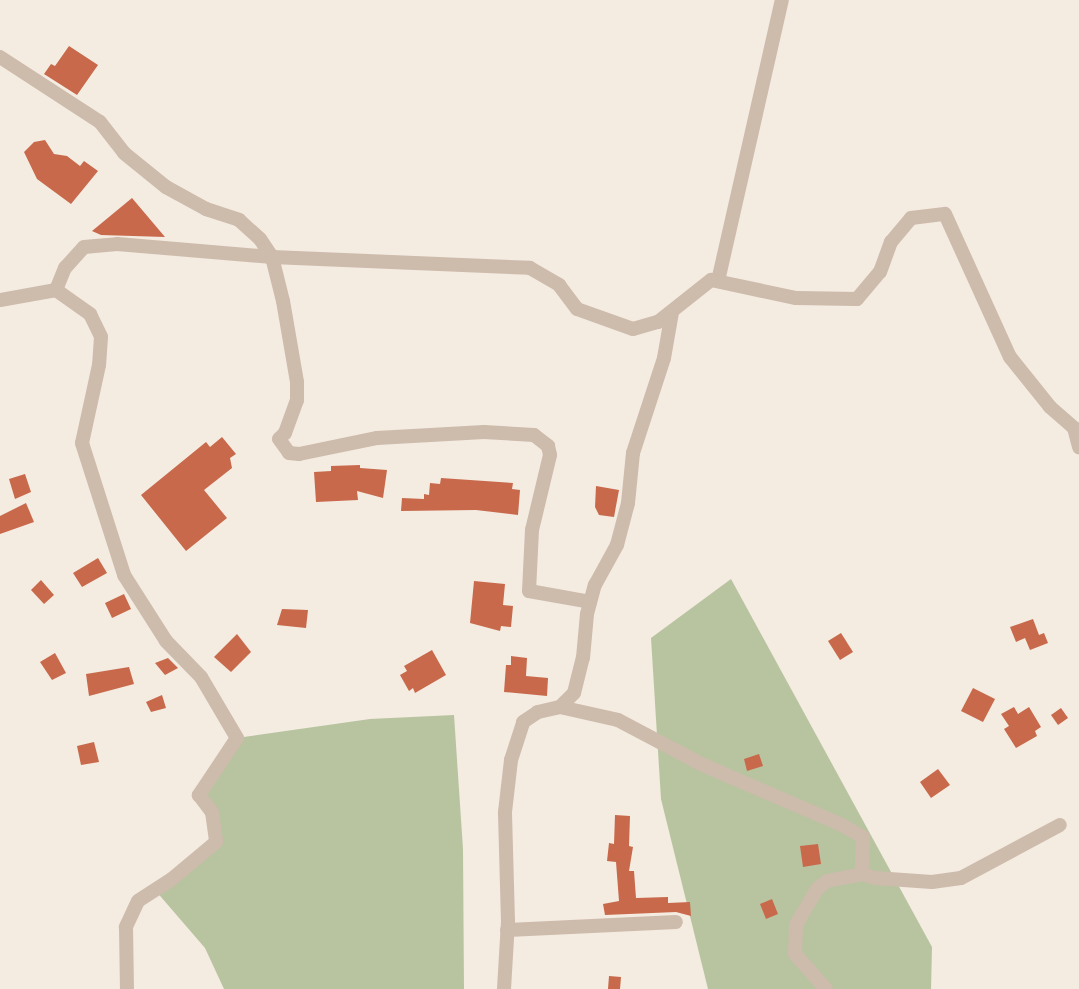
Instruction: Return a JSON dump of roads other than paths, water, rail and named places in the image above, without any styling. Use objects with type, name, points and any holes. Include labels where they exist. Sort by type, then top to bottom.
[{"type":"street","points":[[718,281],[782,0]]},
{"type":"street","points":[[0,57],[100,122],[124,153],[166,187],[206,209],[239,220],[260,239],[272,257],[297,382],[297,400],[279,443],[289,453],[299,454],[377,438],[484,432],[534,435],[548,446],[550,455],[532,530],[529,591],[590,602]]},
{"type":"street","points":[[56,290],[65,268],[84,247],[117,244],[272,257],[530,268],[559,285],[577,309],[633,329],[658,322],[711,280],[796,298],[857,299],[880,272],[891,242],[911,218],[945,214],[1010,357],[1050,407],[1074,428],[1079,447]]},
{"type":"street","points":[[0,300],[56,290],[90,314],[101,337],[82,443],[124,575],[166,641],[201,677],[237,738],[206,779],[199,795],[212,812],[216,842],[172,879],[138,901],[126,927],[127,989]]},
{"type":"street","points":[[560,707],[574,693],[590,602],[617,545],[628,503],[633,453],[664,358],[672,312]]},
{"type":"street","points":[[504,989],[507,930],[505,812],[511,760],[523,722],[538,712],[560,707],[618,720],[701,764],[860,835],[864,839],[862,874]]},
{"type":"street","points":[[826,989],[795,954],[796,925],[817,889],[827,881],[862,874],[932,882],[961,878],[1060,825]]},
{"type":"street","points":[[507,930],[676,922]]}]
